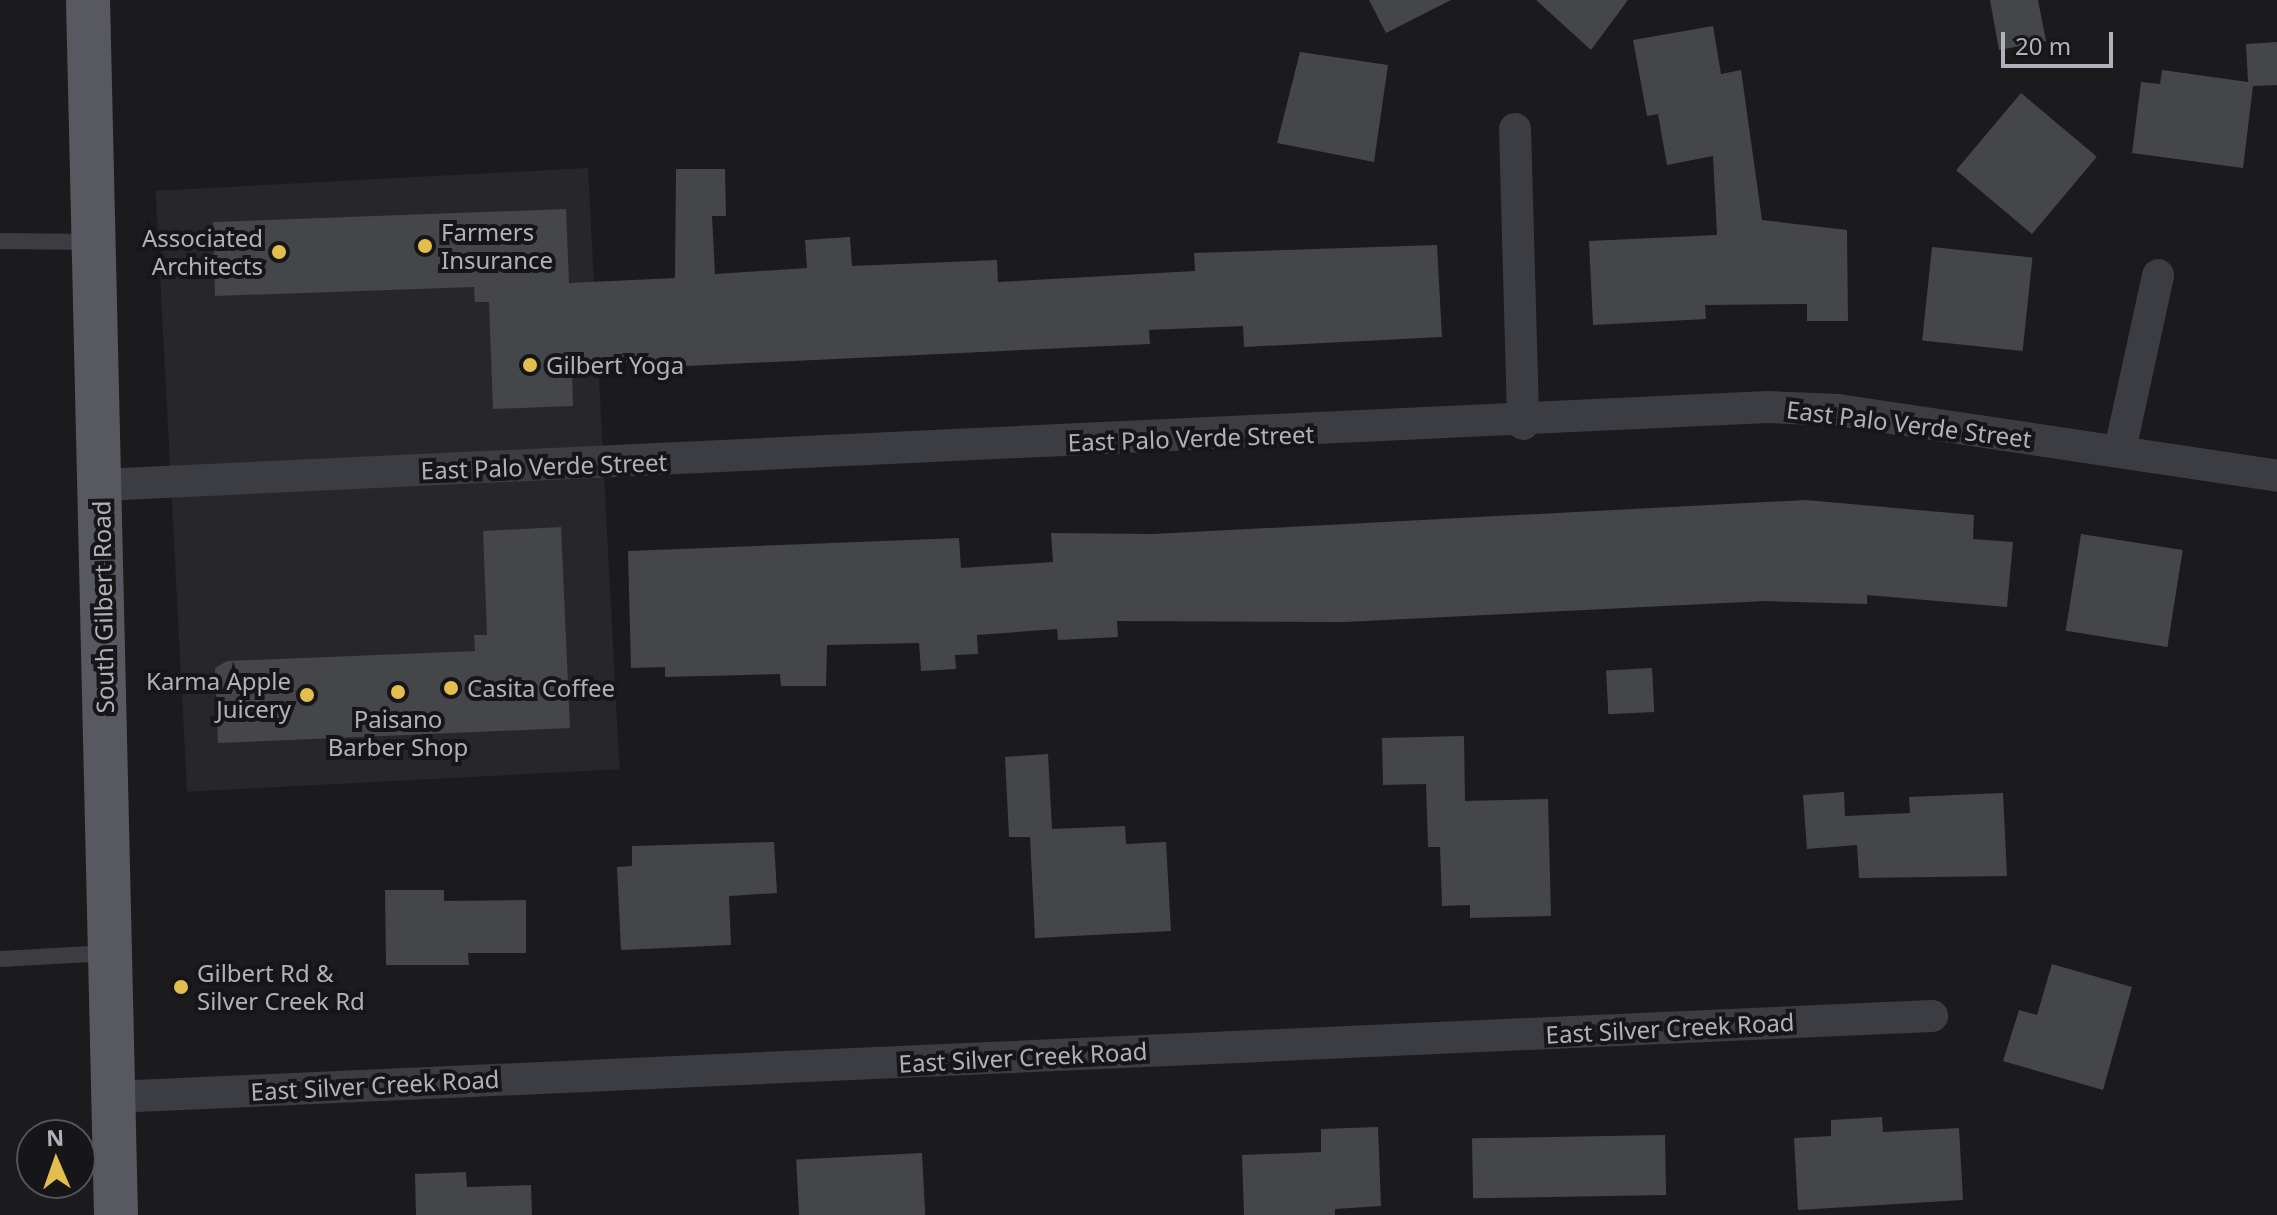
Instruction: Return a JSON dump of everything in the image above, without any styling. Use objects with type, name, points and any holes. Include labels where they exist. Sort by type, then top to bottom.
[{"type":"main road","name":"South Gilbert Road","points":[[88,0],[116,1215]]},
{"type":"street","points":[[1515,129],[1523,424]]},
{"type":"street","points":[[2120,450],[2158,275]]},
{"type":"street","name":"East Palo Verde Street","points":[[100,485],[1523,424],[1768,407],[1838,410],[2277,476]]},
{"type":"street","name":"East Silver Creek Road","points":[[113,1097],[1932,1016]]},
{"type":"lane","points":[[0,241],[94,243]]},
{"type":"lane","points":[[0,959],[110,953]]},
{"type":"shaded area","points":[[588,168],[620,769],[187,792],[156,191]]},
{"type":"building","points":[[1369,0],[1451,0],[1386,33]]},
{"type":"building","points":[[1536,0],[1628,0],[1591,50]]},
{"type":"building","points":[[1990,0],[2038,0],[2046,41],[1999,50]]},
{"type":"building","points":[[1713,26],[1721,74],[1741,70],[1762,220],[1847,230],[1848,321],[1807,321],[1807,304],[1705,305],[1706,319],[1593,325],[1589,241],[1717,235],[1713,156],[1667,165],[1658,114],[1647,116],[1633,40]]},
{"type":"building","points":[[2277,42],[2277,85],[2253,86],[2243,168],[2132,153],[2141,82],[2160,84],[2162,70],[2248,82],[2246,44]]},
{"type":"building","points":[[1300,52],[1388,65],[1374,162],[1277,143]]},
{"type":"building","points":[[2021,93],[2097,157],[2032,234],[1956,170]]},
{"type":"building","points":[[676,169],[725,169],[726,216],[712,216],[715,274],[807,268],[805,240],[850,237],[852,266],[997,260],[998,282],[1195,271],[1194,253],[1437,245],[1442,337],[1244,347],[1243,326],[1149,330],[1150,344],[666,367],[666,360],[572,365],[573,406],[493,409],[489,302],[475,302],[474,287],[215,296],[213,222],[566,209],[569,283],[675,278]]},
{"type":"building","points":[[1932,247],[2032,258],[2023,351],[1922,340]]},
{"type":"building","points":[[1806,500],[1974,515],[1973,539],[2013,542],[2007,607],[1867,595],[1867,604],[1765,601],[1345,622],[1117,621],[1118,637],[1058,640],[1057,629],[977,635],[978,654],[955,655],[956,669],[921,671],[919,643],[827,645],[826,686],[781,686],[780,674],[665,677],[665,667],[631,668],[628,551],[959,538],[961,568],[1053,562],[1051,533],[1153,534]]},
{"type":"building","points":[[561,527],[570,728],[218,743],[215,668],[227,661],[475,651],[474,635],[487,635],[483,531]]},
{"type":"building","points":[[2081,534],[2183,550],[2167,647],[2066,631]]},
{"type":"building","points":[[1652,668],[1654,712],[1608,714],[1606,670]]},
{"type":"building","points":[[1464,736],[1465,801],[1548,799],[1551,916],[1470,918],[1470,905],[1442,906],[1440,847],[1428,847],[1426,784],[1383,785],[1382,738]]},
{"type":"building","points":[[1048,754],[1052,829],[1125,826],[1126,844],[1166,842],[1171,931],[1035,938],[1030,837],[1009,837],[1005,757]]},
{"type":"building","points":[[1844,792],[1845,816],[1910,813],[1909,797],[2003,793],[2007,876],[1859,878],[1857,845],[1807,849],[1803,795]]},
{"type":"building","points":[[774,842],[777,893],[729,896],[731,945],[621,950],[617,867],[632,866],[632,846]]},
{"type":"building","points":[[385,890],[444,890],[444,901],[526,900],[526,953],[468,953],[469,965],[386,965]]},
{"type":"building","points":[[2052,964],[2132,987],[2103,1090],[2003,1061],[2019,1010],[2037,1015]]},
{"type":"building","points":[[1882,1117],[1883,1132],[1959,1128],[1963,1200],[1798,1210],[1794,1138],[1831,1136],[1831,1120]]},
{"type":"building","points":[[1378,1127],[1381,1206],[1335,1209],[1335,1215],[1244,1215],[1242,1155],[1321,1152],[1321,1129]]},
{"type":"building","points":[[1665,1135],[1666,1195],[1473,1198],[1472,1138]]},
{"type":"building","points":[[922,1153],[925,1215],[799,1215],[796,1160]]},
{"type":"building","points":[[466,1172],[467,1187],[531,1185],[532,1215],[416,1215],[415,1174]]},
{"type":"place","name":"Farmers Insurance","points":[[425,246]]},
{"type":"place","name":"Associated Architects","points":[[279,252]]},
{"type":"place","name":"Gilbert Yoga","points":[[530,365]]},
{"type":"place","name":"Casita Coffee","points":[[451,688]]},
{"type":"place","name":"Paisano Barber Shop","points":[[398,692]]},
{"type":"place","name":"Karma Apple Juicery","points":[[307,695]]},
{"type":"place","name":"Gilbert Rd & Silver Creek Rd","points":[[181,987]]}]
